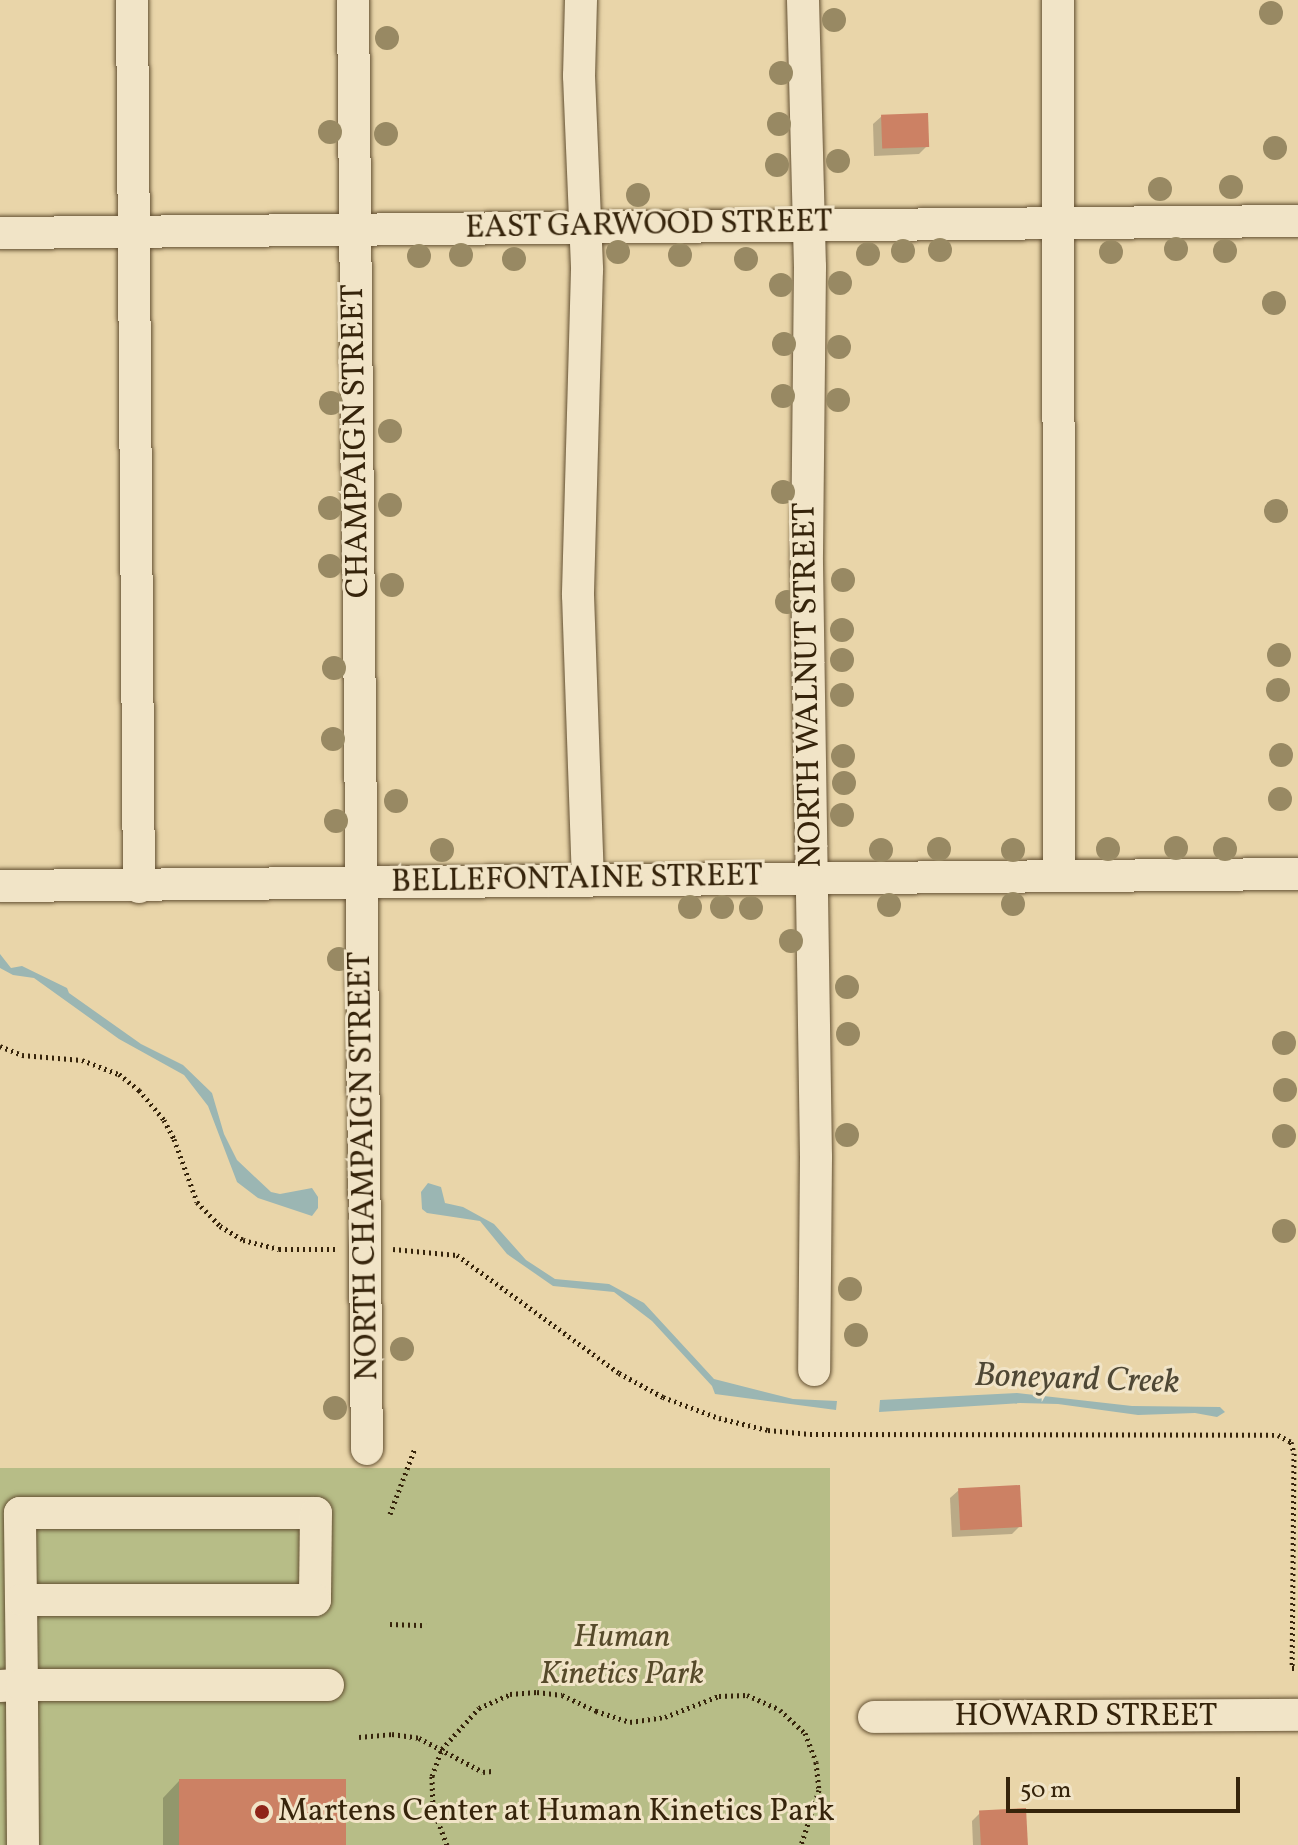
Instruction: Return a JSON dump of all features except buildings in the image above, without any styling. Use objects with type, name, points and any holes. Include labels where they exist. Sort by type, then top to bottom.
[{"type":"street","points":[[132,0],[139,887]]},
{"type":"street","name":"CHAMPAIGN STREET","points":[[353,0],[361,882]]},
{"type":"street","points":[[581,0],[579,76],[585,226],[578,595],[588,881]]},
{"type":"street","name":"NORTH WALNUT STREET","points":[[803,0],[809,224],[807,564],[816,1157],[814,1370]]},
{"type":"street","points":[[1058,0],[1061,222],[1059,876]]},
{"type":"street","name":"EAST GARWOOD STREET","points":[[0,233],[1298,221]]},
{"type":"street","name":"BELLEFONTAINE STREET","points":[[0,886],[1298,874]]},
{"type":"street","name":"NORTH CHAMPAIGN STREET","points":[[361,882],[367,1449]]},
{"type":"street","points":[[22,1600],[315,1600],[316,1513],[20,1513],[22,1600],[11,1686],[23,1845]]},
{"type":"street","points":[[11,1686],[328,1685]]},
{"type":"street","name":"HOWARD STREET","points":[[874,1717],[1298,1715]]},
{"type":"path","points":[[0,1046],[22,1055],[82,1060],[119,1074],[139,1090],[169,1129],[197,1202],[220,1226],[243,1240],[279,1249],[346,1249]]},
{"type":"path","points":[[390,1249],[457,1255],[619,1373],[677,1402],[719,1418],[768,1430],[810,1434],[1278,1435],[1291,1442],[1294,1453],[1292,1668],[1298,1668]]},
{"type":"path","points":[[390,1514],[415,1448]]},
{"type":"path","points":[[390,1624],[426,1625]]},
{"type":"path","points":[[447,1845],[433,1808],[432,1776],[442,1749],[479,1708],[510,1694],[562,1695],[630,1722],[665,1717],[719,1696],[747,1695],[780,1710],[805,1733],[816,1762],[819,1790],[801,1845]]},
{"type":"path","points":[[359,1737],[392,1734],[419,1738],[483,1772],[492,1771]]},
{"type":"green space","name":"Human Kinetics Park","points":[[0,1468],[830,1468],[830,1845],[0,1845]]},
{"type":"water","points":[[0,954],[11,968],[22,966],[67,988],[69,993],[141,1044],[183,1065],[212,1093],[224,1134],[237,1160],[271,1192],[280,1194],[312,1188],[318,1197],[318,1208],[312,1216],[258,1198],[237,1182],[208,1106],[184,1075],[119,1039],[34,978],[13,975],[0,968]]},
{"type":"water","points":[[428,1183],[441,1187],[445,1203],[463,1207],[494,1224],[526,1260],[555,1279],[609,1284],[644,1303],[714,1379],[793,1399],[837,1401],[836,1410],[715,1394],[712,1386],[652,1321],[614,1292],[553,1286],[507,1254],[480,1221],[427,1213],[422,1209],[421,1192]]},
{"type":"water","points":[[1017,1393],[1132,1406],[1220,1407],[1225,1412],[1217,1417],[1195,1413],[1138,1415],[1058,1404],[1020,1403],[879,1412],[880,1400]]},
{"type":"place","name":"Martens Center at Human Kinetics Park","points":[[262,1812]]},
{"type":"water label","name":"Boneyard Creek","points":[[1077,1380]]}]
